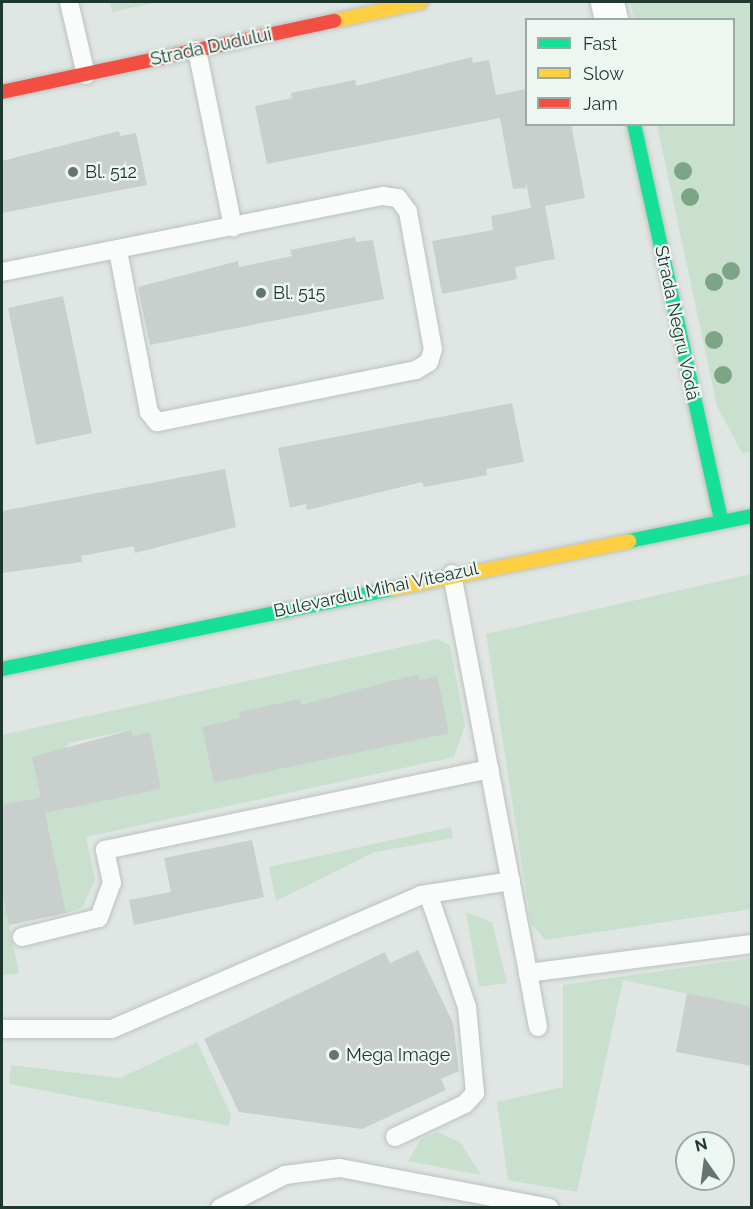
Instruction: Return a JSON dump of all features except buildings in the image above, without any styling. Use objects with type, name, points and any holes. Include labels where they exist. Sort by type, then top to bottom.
[{"type":"street","name":"Strada Dudului","points":[[2,92],[197,50],[356,8],[421,2]]},
{"type":"street","points":[[607,2],[611,18]]},
{"type":"street","name":"Strada Negru Vodă","points":[[634,126],[721,521]]},
{"type":"street","name":"Bulevardul Mihai Viteazul","points":[[2,669],[452,574],[752,516]]},
{"type":"lane","points":[[69,2],[86,75]]},
{"type":"lane","points":[[197,50],[233,227]]},
{"type":"lane","points":[[2,272],[118,251],[383,196],[398,198],[408,212],[433,350],[429,362],[416,369],[157,422],[149,412],[118,251]]},
{"type":"lane","points":[[452,574],[538,1027]]},
{"type":"lane","points":[[22,937],[99,918],[112,883],[105,850],[490,769]]},
{"type":"lane","points":[[2,1029],[112,1029],[428,893],[511,880]]},
{"type":"lane","points":[[395,1137],[465,1104],[475,1093],[467,1007],[428,893]]},
{"type":"lane","points":[[528,973],[752,944]]},
{"type":"lane","points":[[220,1208],[285,1175],[340,1168],[549,1208]]},
{"type":"green space","points":[[110,2],[159,2],[112,12]]},
{"type":"green space","points":[[630,2],[751,2],[751,452],[742,453],[717,406],[657,126],[735,126],[735,18],[634,18]]},
{"type":"green space","points":[[751,574],[751,909],[545,940],[531,923],[486,634]]},
{"type":"green space","points":[[438,639],[450,645],[465,726],[454,757],[86,837],[95,880],[82,908],[66,913],[44,813],[161,789],[150,732],[132,736],[130,730],[69,743],[41,797],[2,805],[2,735]]},
{"type":"green space","points":[[451,827],[453,838],[375,852],[276,901],[269,867]]},
{"type":"green space","points":[[2,893],[9,925],[19,974],[2,975]]},
{"type":"green space","points":[[466,912],[492,922],[507,983],[479,987]]},
{"type":"green space","points":[[751,958],[751,1007],[623,980],[577,1192],[508,1180],[497,1102],[563,1087],[563,985]]},
{"type":"green space","points":[[197,1042],[231,1115],[229,1126],[9,1084],[11,1065],[120,1078]]},
{"type":"green space","points":[[437,1132],[460,1142],[481,1175],[408,1161],[421,1139]]},
{"type":"traffic: fast","points":[[634,126],[721,521]]},
{"type":"traffic: fast","points":[[629,541],[752,516]]},
{"type":"traffic: fast","points":[[2,669],[392,589]]},
{"type":"traffic: slow","points":[[334,21],[421,2]]},
{"type":"traffic: slow","points":[[392,589],[629,541]]},
{"type":"traffic: jam","points":[[2,92],[334,21]]},
{"type":"place","name":"Bl. 512","points":[[73,172]]},
{"type":"place","name":"Bl. 515","points":[[261,293]]},
{"type":"place","name":"Mega Image","points":[[334,1055]]}]
